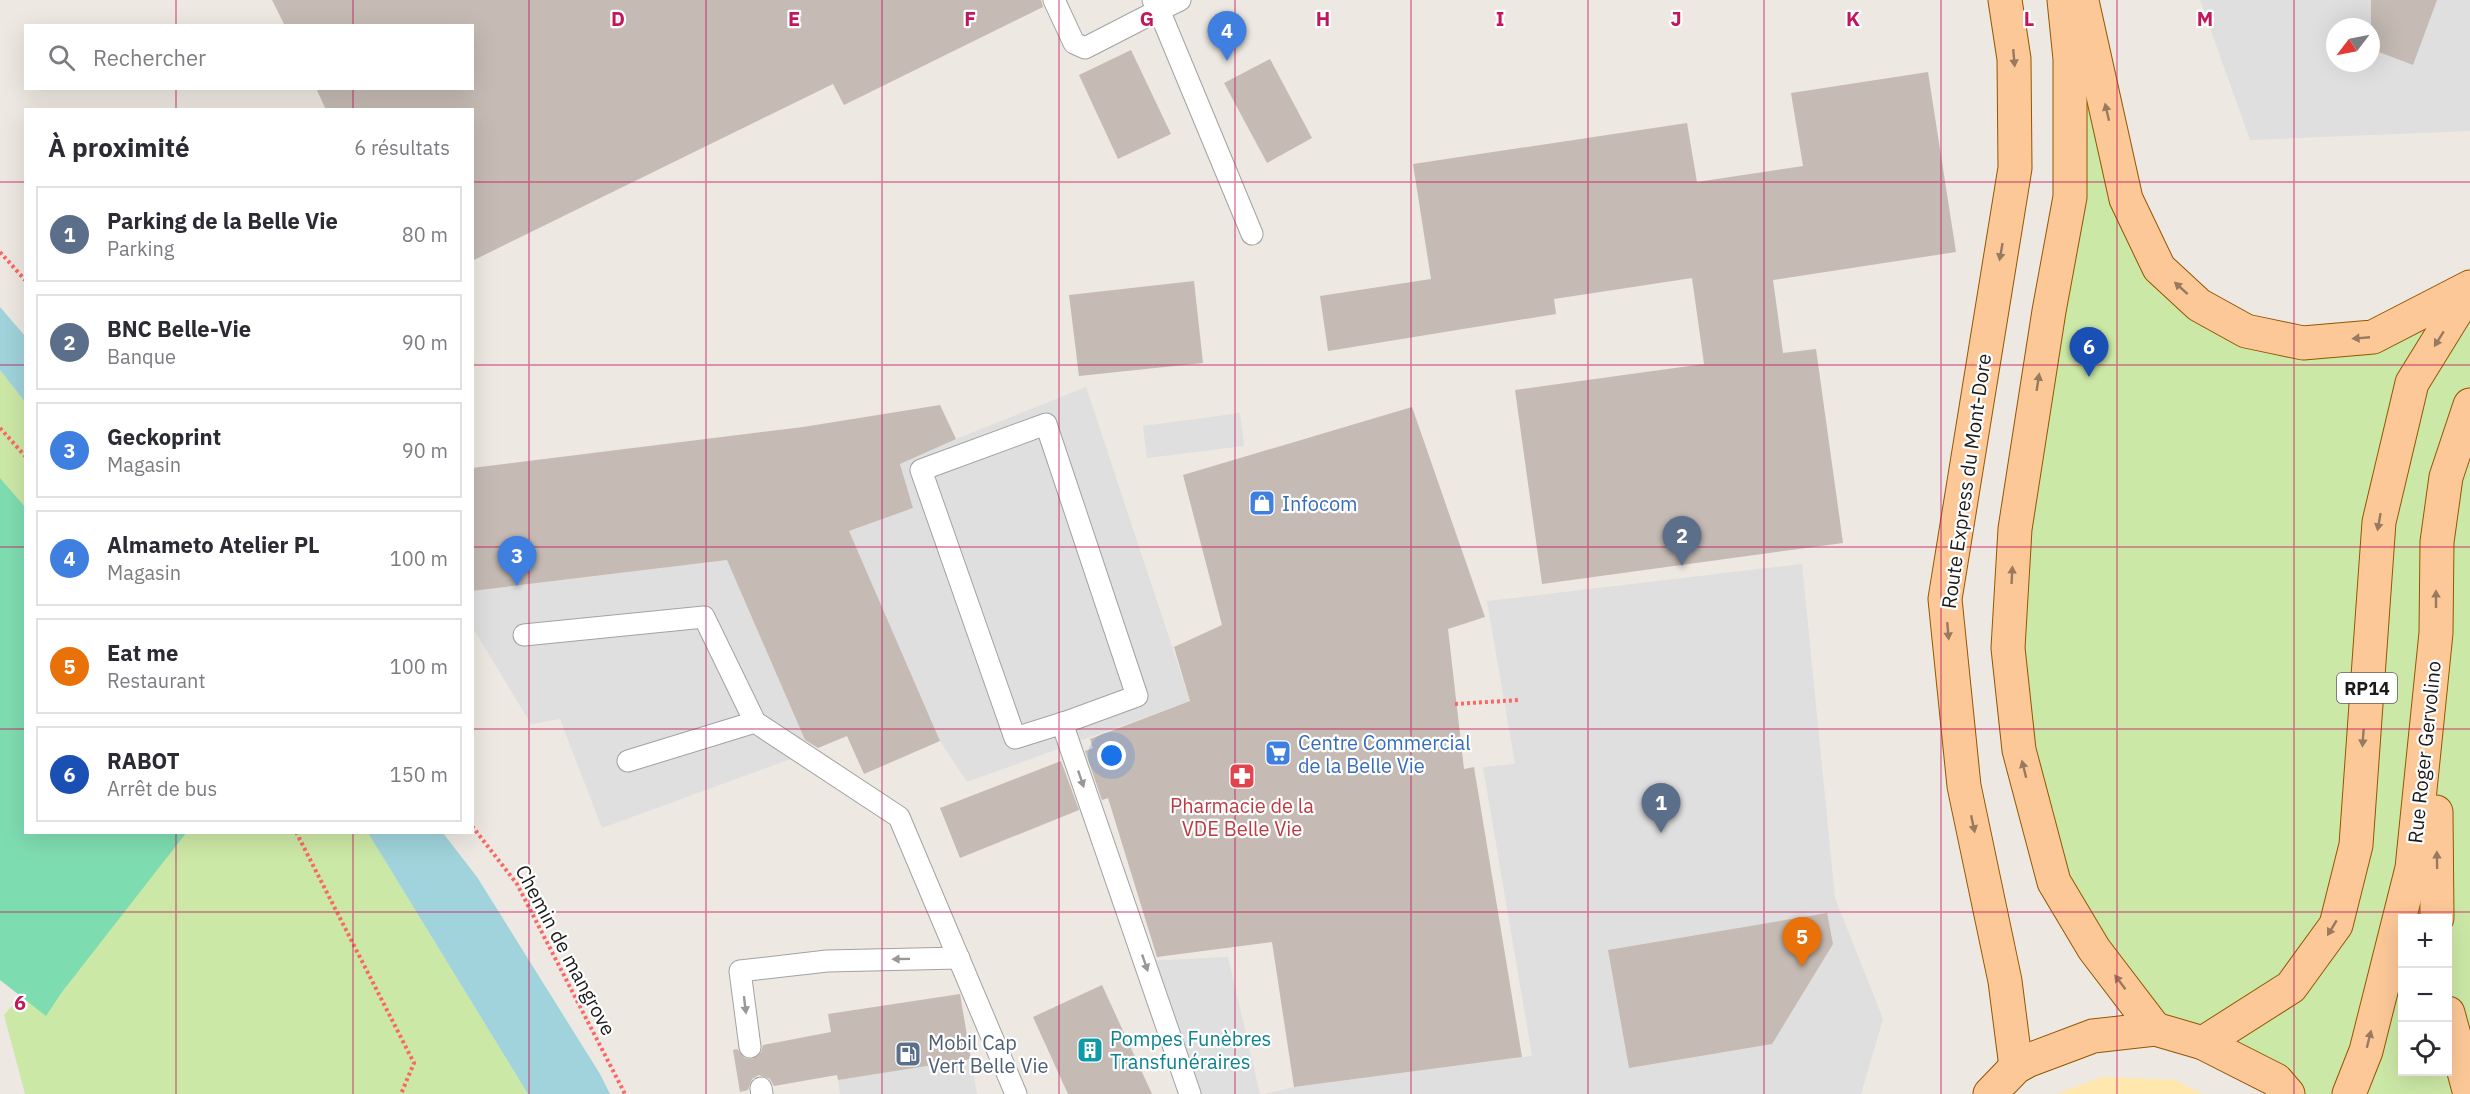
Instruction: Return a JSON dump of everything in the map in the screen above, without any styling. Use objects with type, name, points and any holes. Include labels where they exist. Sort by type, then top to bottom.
[{"type":"main road","name":"Route Express du Mont-Dore","points":[[2006,0],[2014,59],[2015,168],[1945,599],[1965,786],[2006,981],[2016,1067]]},
{"type":"main road","points":[[2064,0],[2070,59],[2070,197],[2049,311],[2015,530],[2008,648],[2019,750],[2054,882],[2094,949],[2155,1029]]},
{"type":"main road","points":[[2082,0],[2126,199],[2159,268],[2199,305],[2246,331],[2303,343],[2373,337],[2470,288]]},
{"type":"main road","name":"RP14","points":[[2203,1043],[2290,987],[2336,925],[2356,845],[2379,522],[2412,383],[2470,288]]},
{"type":"main road","name":"Rue Roger Gervolino","points":[[2349,1094],[2366,1051],[2412,868],[2436,633],[2437,542],[2446,477],[2470,405]]},
{"type":"main road","points":[[2436,633],[2437,914]]},
{"type":"main road","points":[[2450,1022],[2470,1094]]},
{"type":"main road","points":[[1990,1094],[2016,1067],[2029,1060],[2093,1036],[2155,1029],[2203,1043],[2276,1080],[2288,1094]]},
{"type":"lane","points":[[1054,0],[1074,43],[1085,48],[1156,5],[1180,0]]},
{"type":"lane","points":[[1156,5],[1252,234]]},
{"type":"lane","points":[[1046,424],[1137,696],[1064,723],[1015,738],[921,470],[1046,424]]},
{"type":"lane","points":[[524,635],[704,617],[755,722],[899,817],[1016,1094]]},
{"type":"lane","points":[[628,761],[755,722]]},
{"type":"lane","points":[[1064,723],[1190,1094]]},
{"type":"lane","points":[[750,1047],[740,971],[827,961],[959,958]]},
{"type":"path","points":[[0,252],[24,279]]},
{"type":"path","points":[[0,428],[24,455]]},
{"type":"path","points":[[1455,704],[1519,700]]},
{"type":"path","name":"Chemin de mangrove","points":[[474,829],[517,884],[625,1094]]},
{"type":"path","points":[[297,834],[414,1063],[401,1094]]},
{"type":"green space","points":[[2082,0],[2159,268],[2303,343],[2470,287],[2470,1094],[2288,1094],[2155,1029],[2054,882],[2008,648]]},
{"type":"green space","points":[[0,370],[24,401],[24,834],[369,834],[528,1094],[25,1094],[4,1015],[21,996],[0,980]]},
{"type":"green space","points":[[0,478],[24,506],[24,834],[185,834],[62,992],[46,1016],[0,980]]},
{"type":"sand","points":[[2103,1077],[2175,1080],[2203,1094],[2056,1094]]},
{"type":"shaded area","points":[[2200,0],[2470,0],[2470,131],[2250,140]]},
{"type":"shaded area","points":[[1086,387],[1190,701],[967,782],[940,741],[849,531],[913,508],[900,464]]},
{"type":"shaded area","points":[[1240,413],[1244,446],[1147,458],[1143,426]]},
{"type":"shaded area","points":[[727,560],[810,752],[602,828],[560,719],[531,724],[474,630],[474,591]]},
{"type":"shaded area","points":[[1802,564],[1835,898],[1883,1019],[1861,1094],[1265,1094],[1294,1087],[1532,1056],[1483,767],[1515,764],[1487,601]]},
{"type":"shaded area","points":[[1228,957],[1260,1094],[1196,1094],[1145,961]]},
{"type":"shaded area","points":[[971,1059],[977,1094],[840,1094],[838,1080]]},
{"type":"water","points":[[0,307],[24,335],[24,401],[0,370]]},
{"type":"water","points":[[369,834],[444,834],[477,877],[600,1074],[610,1094],[528,1094]]},
{"type":"building","points":[[272,0],[1041,0],[1043,7],[844,105],[833,84],[474,260],[474,108],[325,108],[317,90],[474,90],[474,24],[284,24]]},
{"type":"building","points":[[2371,0],[2437,0],[2413,65],[2380,52],[2380,18],[2371,18]]},
{"type":"building","points":[[1131,50],[1171,134],[1118,159],[1079,75]]},
{"type":"building","points":[[1270,59],[1312,138],[1267,163],[1224,83]]},
{"type":"building","points":[[1928,72],[1956,252],[1773,280],[1783,353],[1816,349],[1843,543],[1542,584],[1515,390],[1704,364],[1692,278],[1554,299],[1556,314],[1328,351],[1320,296],[1431,279],[1413,164],[1687,123],[1697,182],[1803,166],[1791,93]]},
{"type":"building","points":[[1194,281],[1203,363],[1079,376],[1069,295]]},
{"type":"building","points":[[940,405],[956,439],[900,464],[913,508],[849,531],[940,741],[864,774],[847,736],[818,748],[805,740],[727,560],[474,591],[474,468],[803,427]]},
{"type":"building","name":"Centre Commercial de la Belle Vie","points":[[1412,407],[1485,617],[1448,629],[1464,769],[1474,767],[1522,1057],[1294,1087],[1272,942],[1157,957],[1108,798],[1102,800],[1085,751],[1093,748],[1090,739],[1190,701],[1174,647],[1222,625],[1183,475]]},
{"type":"building","points":[[1061,761],[1079,810],[960,858],[940,808]]},
{"type":"building","points":[[1827,913],[1833,944],[1772,1044],[1629,1068],[1608,950]]},
{"type":"building","name":"Pompes Funèbres Transfunéraires","points":[[1102,985],[1152,1094],[1068,1094],[1033,1017]]},
{"type":"building","points":[[960,994],[971,1059],[838,1080],[837,1075],[774,1086],[770,1079],[759,1075],[752,1079],[748,1090],[740,1092],[733,1050],[737,1049],[745,1058],[752,1059],[761,1052],[763,1045],[831,1032],[828,1014]]},
{"type":"place","name":"Almameto Atelier PL","points":[[1227,61]]},
{"type":"place","name":"RABOT","points":[[2089,377]]},
{"type":"place","name":"Infocom","points":[[1262,503]]},
{"type":"place","name":"BNC Belle-Vie","points":[[1682,566]]},
{"type":"place","name":"Geckoprint","points":[[517,586]]},
{"type":"place","name":"Centre Commercial de la Belle Vie","points":[[1278,753]]},
{"type":"place","name":"Pharmacie de la VDE Belle Vie","points":[[1242,776]]},
{"type":"place","name":"Parking de la Belle Vie","points":[[1661,833]]},
{"type":"place","name":"Eat me","points":[[1802,967]]},
{"type":"place","name":"Pompes Funèbres Transfunéraires","points":[[1090,1050]]},
{"type":"place","name":"Mobil Cap Vert Belle Vie","points":[[908,1054]]}]
